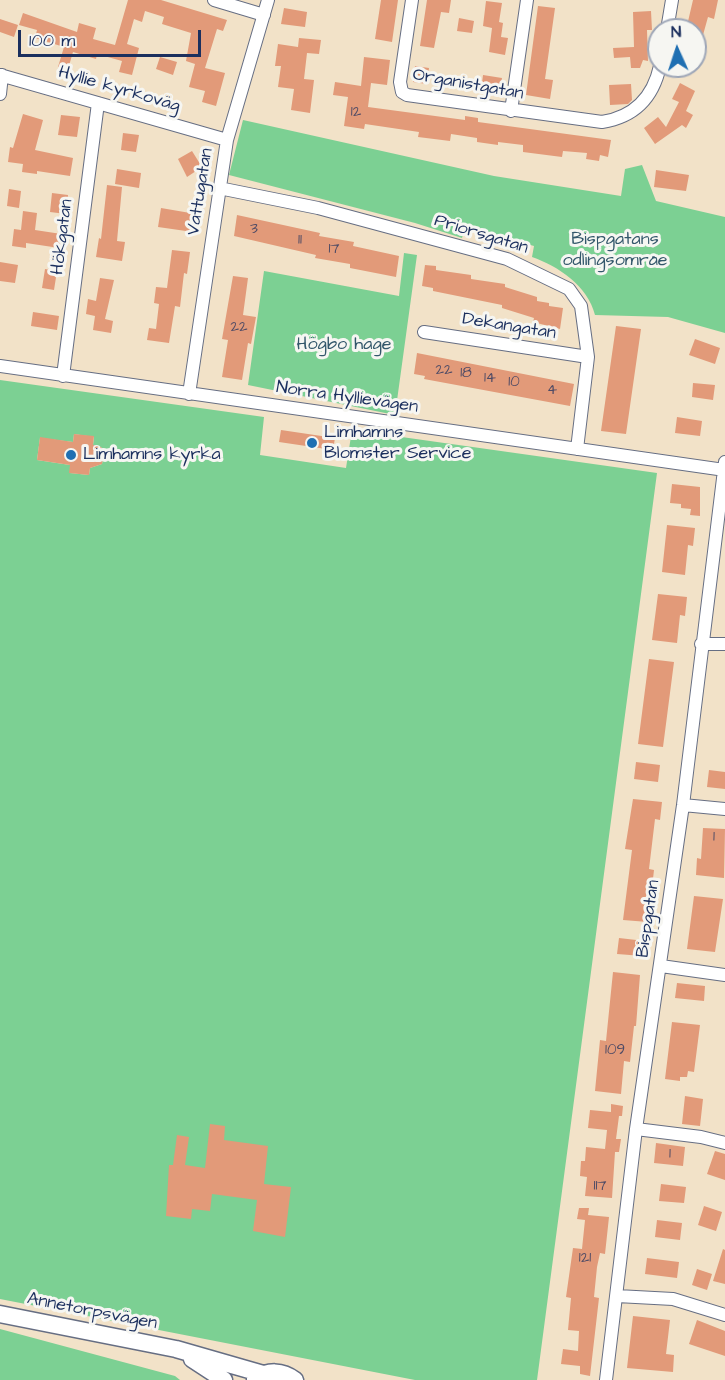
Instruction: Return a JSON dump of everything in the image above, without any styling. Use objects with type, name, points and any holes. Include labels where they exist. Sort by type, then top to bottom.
[{"type":"main road","name":"Annetorpsvägen","points":[[0,1314],[176,1349],[258,1377],[276,1372],[295,1380]]},
{"type":"main road","name":"Annetorpsvägen","points":[[176,1349],[224,1380]]},
{"type":"street","points":[[214,0],[264,15]]},
{"type":"street","name":"Vattugatan","points":[[189,394],[227,140],[268,0]]},
{"type":"street","name":"Organistgatan","points":[[412,0],[400,82],[402,92],[407,95],[602,122],[621,119],[633,111],[657,78]]},
{"type":"street","points":[[511,111],[527,0]]},
{"type":"street","points":[[669,18],[672,0]]},
{"type":"street","points":[[0,94],[1,75]]},
{"type":"street","name":"Hyllie kyrkoväg","points":[[1,75],[227,140]]},
{"type":"street","name":"Hökgatan","points":[[63,376],[98,103]]},
{"type":"street","name":"Priorsgatan","points":[[219,188],[318,208],[507,259],[569,289],[581,306],[588,357],[577,449]]},
{"type":"street","name":"Dekangatan","points":[[424,332],[588,357]]},
{"type":"street","name":"Norra Hyllievägen","points":[[0,366],[577,449],[724,467]]},
{"type":"street","name":"Bispgatan","points":[[606,1380],[636,1129],[683,805],[724,467]]},
{"type":"street","points":[[701,644],[725,644]]},
{"type":"street","points":[[683,805],[725,809]]},
{"type":"street","points":[[661,966],[725,975]]},
{"type":"street","points":[[636,1129],[701,1137],[725,1143]]},
{"type":"street","points":[[617,1296],[673,1299],[725,1315]]},
{"type":"green space","name":"Bispgatans odlingsområe","points":[[243,120],[494,176],[621,196],[625,169],[642,165],[656,201],[725,217],[725,333],[668,317],[595,315],[586,295],[571,278],[532,257],[534,246],[465,227],[462,238],[415,223],[229,175]]},
{"type":"green space","name":"Högbo hage","points":[[404,253],[417,255],[395,415],[248,385],[264,271],[399,296]]},
{"type":"green space","points":[[0,380],[264,417],[260,455],[346,468],[352,430],[657,473],[537,1380],[415,1380],[0,1299]],"holes":[[[74,434],[94,437],[93,445],[101,447],[104,452],[102,464],[90,468],[89,475],[70,473],[70,465],[37,460],[40,438],[73,442]]]},
{"type":"green space","points":[[0,1329],[175,1376],[180,1380],[0,1380]]},
{"type":"building","points":[[128,0],[161,0],[227,20],[223,31],[217,29],[205,68],[225,73],[216,106],[202,102],[205,91],[189,87],[195,64],[186,61],[191,33],[162,24],[164,17],[145,11],[142,22],[134,19],[127,44],[139,48],[132,75],[119,72],[122,61],[97,54],[96,59],[73,52],[68,69],[58,67],[64,47],[35,38],[37,30],[19,25],[23,13],[77,32],[79,23],[96,28],[93,39],[115,45]]},
{"type":"building","points":[[381,0],[398,0],[392,42],[375,39]]},
{"type":"building","points":[[427,0],[451,0],[449,13],[441,12],[434,48],[420,46]]},
{"type":"building","points":[[693,0],[718,0],[714,19],[708,17],[707,21],[707,18],[689,18]]},
{"type":"building","points":[[486,1],[502,3],[499,22],[503,23],[501,37],[508,38],[505,55],[489,52],[492,28],[483,26]]},
{"type":"building","points":[[538,6],[555,8],[545,79],[553,80],[550,99],[526,95]]},
{"type":"building","points":[[284,8],[307,12],[305,27],[281,24]]},
{"type":"building","points":[[651,11],[651,18],[647,18],[647,61],[643,60],[640,68],[631,68],[630,57],[614,58],[613,48],[634,47],[633,12]]},
{"type":"building","points":[[459,18],[474,21],[472,33],[457,31]]},
{"type":"building","points":[[0,19],[18,25],[14,37],[0,32]]},
{"type":"building","points":[[299,38],[321,40],[319,54],[307,53],[304,79],[314,80],[310,113],[291,110],[294,89],[278,87],[281,66],[275,66],[278,44],[298,47]]},
{"type":"building","points":[[160,57],[177,62],[173,75],[156,69]]},
{"type":"building","points":[[364,57],[390,60],[387,85],[371,83],[368,107],[465,120],[465,116],[478,118],[478,122],[611,140],[608,157],[600,155],[599,161],[586,159],[587,153],[563,151],[562,157],[523,152],[523,145],[477,142],[477,138],[451,134],[450,141],[418,137],[419,132],[365,124],[364,129],[344,126],[348,97],[333,95],[335,82],[361,86]]},
{"type":"building","points":[[415,66],[429,68],[427,84],[413,82]]},
{"type":"building","points":[[483,75],[502,78],[499,93],[481,91]]},
{"type":"building","points":[[680,83],[695,91],[686,111],[693,115],[686,128],[682,125],[655,144],[644,128],[658,117],[666,127],[679,102],[672,99]]},
{"type":"building","points":[[631,84],[632,100],[628,104],[610,105],[609,85]]},
{"type":"building","points":[[23,114],[43,120],[35,150],[73,158],[70,176],[37,171],[37,174],[22,172],[23,164],[8,162],[10,147],[13,148]]},
{"type":"building","points":[[61,115],[80,117],[77,137],[58,135]]},
{"type":"building","points":[[123,133],[139,135],[136,152],[121,150]]},
{"type":"building","points":[[192,151],[202,167],[187,177],[178,159]]},
{"type":"building","points":[[117,169],[141,173],[139,188],[115,184]]},
{"type":"building","points":[[656,170],[689,175],[686,191],[654,187]]},
{"type":"building","points":[[107,185],[122,187],[117,241],[125,242],[122,261],[96,257],[99,238],[101,239]]},
{"type":"building","points":[[9,189],[21,191],[19,208],[7,206]]},
{"type":"building","points":[[52,193],[68,195],[66,214],[50,212]]},
{"type":"building","points":[[161,208],[196,214],[193,232],[158,227]]},
{"type":"building","points":[[23,211],[37,213],[35,230],[68,235],[66,249],[26,243],[26,248],[12,246],[14,229],[21,230]]},
{"type":"building","points":[[237,215],[320,233],[319,236],[354,242],[353,246],[399,256],[396,277],[350,268],[350,264],[315,258],[316,255],[234,236]]},
{"type":"building","points":[[172,250],[190,252],[187,274],[184,273],[180,307],[175,306],[169,343],[147,340],[149,328],[156,329],[159,304],[154,303],[156,287],[167,288]]},
{"type":"building","points":[[0,262],[18,265],[15,283],[0,281]]},
{"type":"building","points":[[425,265],[436,266],[436,270],[471,275],[471,279],[505,284],[505,287],[537,297],[537,301],[549,303],[549,306],[563,308],[560,329],[533,322],[534,318],[502,308],[502,305],[433,291],[433,288],[422,286]]},
{"type":"building","points":[[45,269],[57,271],[54,290],[42,288]]},
{"type":"building","points":[[233,276],[248,278],[243,315],[256,317],[251,344],[248,343],[242,380],[222,377],[228,340],[222,339]]},
{"type":"building","points":[[100,278],[114,280],[105,319],[113,321],[111,333],[93,330],[95,316],[86,314],[88,299],[96,301]]},
{"type":"building","points":[[33,312],[59,316],[57,330],[31,326]]},
{"type":"building","points":[[616,326],[641,329],[626,434],[601,431]]},
{"type":"building","points":[[695,339],[720,348],[715,364],[689,355]]},
{"type":"building","points":[[417,353],[574,384],[570,406],[424,379],[425,376],[414,374]]},
{"type":"building","points":[[693,383],[715,385],[713,400],[692,397]]},
{"type":"building","points":[[677,417],[702,421],[700,436],[675,433]]},
{"type":"building","points":[[281,430],[335,438],[333,450],[279,442]]},
{"type":"building","name":"Limhamns kyrka","points":[[74,434],[94,436],[93,445],[101,447],[104,452],[102,464],[90,468],[89,475],[69,473],[70,465],[37,460],[40,437],[73,442]]},
{"type":"building","points":[[672,484],[700,487],[700,516],[690,515],[691,509],[681,508],[681,504],[670,503]]},
{"type":"building","points":[[667,525],[695,528],[693,546],[688,545],[685,575],[662,572]]},
{"type":"building","points":[[658,594],[687,597],[685,616],[680,615],[677,643],[652,640]]},
{"type":"building","points":[[649,659],[674,662],[663,747],[638,744]]},
{"type":"building","points":[[636,762],[660,765],[658,782],[634,779]]},
{"type":"building","points":[[709,770],[725,772],[725,789],[707,787]]},
{"type":"building","points":[[633,799],[662,802],[660,820],[655,819],[649,869],[654,870],[648,922],[623,920],[632,850],[625,849]]},
{"type":"building","points":[[703,828],[725,829],[724,878],[696,875],[697,858],[701,859]]},
{"type":"building","points":[[694,896],[723,899],[715,952],[687,949]]},
{"type":"building","points":[[619,938],[645,941],[643,956],[617,954]]},
{"type":"building","points":[[613,972],[640,975],[636,1026],[634,1026],[630,1062],[624,1061],[621,1094],[595,1091],[600,1040],[606,1041]]},
{"type":"building","points":[[677,983],[705,986],[704,1001],[675,998]]},
{"type":"building","points":[[672,1022],[700,1025],[694,1072],[688,1071],[687,1077],[680,1077],[680,1081],[665,1079]]},
{"type":"building","points":[[685,1096],[703,1099],[700,1126],[682,1124]]},
{"type":"building","points":[[611,1104],[623,1106],[622,1116],[619,1116],[616,1139],[621,1139],[619,1152],[615,1152],[612,1198],[585,1196],[587,1177],[580,1176],[581,1161],[585,1161],[586,1147],[605,1149],[607,1130],[588,1128],[590,1110],[611,1112]]},
{"type":"building","points":[[210,1124],[225,1126],[224,1140],[268,1146],[264,1184],[291,1187],[285,1237],[253,1231],[257,1200],[212,1194],[210,1211],[192,1209],[191,1219],[166,1216],[169,1165],[173,1165],[177,1135],[189,1137],[185,1165],[205,1168]]},
{"type":"building","points":[[656,1143],[685,1147],[683,1166],[654,1163]]},
{"type":"building","points":[[715,1151],[725,1154],[725,1180],[707,1174]]},
{"type":"building","points":[[661,1184],[686,1187],[684,1203],[659,1201]]},
{"type":"building","points":[[704,1206],[722,1212],[716,1231],[698,1225]]},
{"type":"building","points":[[579,1208],[589,1208],[588,1215],[609,1217],[605,1254],[600,1253],[597,1267],[594,1297],[599,1298],[590,1376],[580,1374],[580,1366],[561,1364],[563,1349],[578,1351],[579,1331],[568,1330],[571,1298],[566,1297],[573,1248],[582,1249],[585,1220],[577,1219]]},
{"type":"building","points":[[657,1220],[682,1223],[680,1240],[655,1237]]},
{"type":"building","points":[[723,1249],[725,1250],[725,1284],[713,1281]]},
{"type":"building","points":[[647,1258],[679,1262],[677,1278],[645,1274]]},
{"type":"building","points":[[697,1269],[712,1274],[707,1290],[692,1285]]},
{"type":"building","points":[[633,1316],[670,1320],[666,1354],[674,1355],[673,1372],[627,1368]]},
{"type":"building","points":[[697,1320],[725,1331],[725,1356],[689,1344]]},
{"type":"place","name":"Limhamns Blomster Service","points":[[312,443]]},
{"type":"place","name":"Limhamns kyrka","points":[[71,455]]}]
